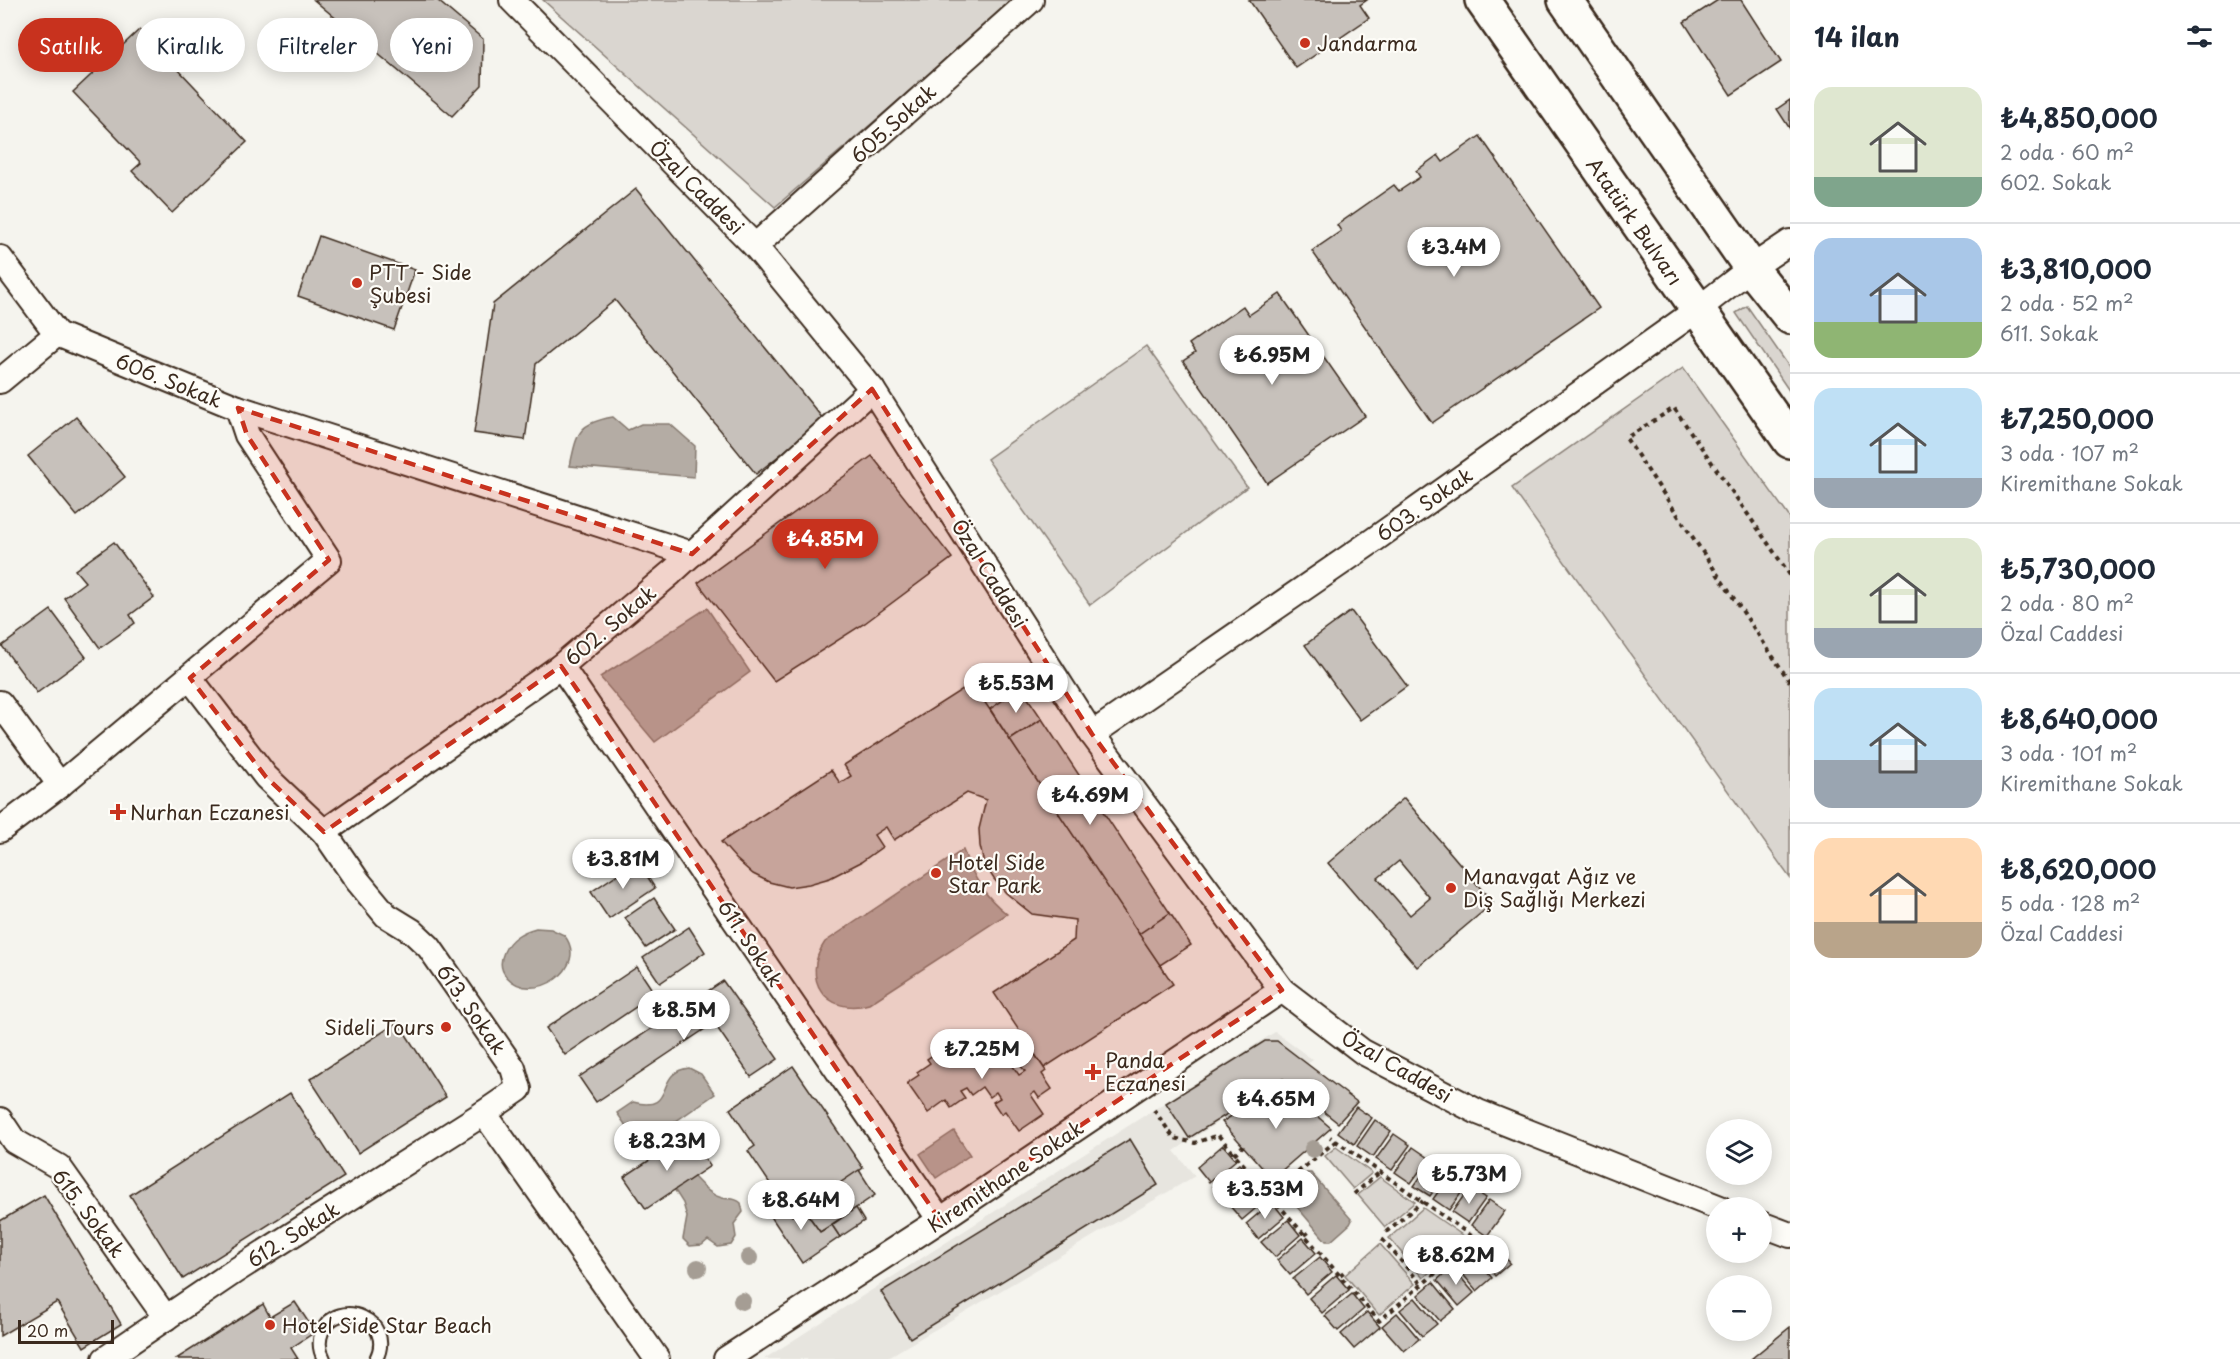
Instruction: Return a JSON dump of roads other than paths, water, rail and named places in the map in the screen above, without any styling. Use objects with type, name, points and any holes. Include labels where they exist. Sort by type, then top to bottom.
[{"type":"main road","name":"Atatürk Bulvarı","points":[[1482,0],[1790,441]]},
{"type":"main road","points":[[1565,0],[1751,268],[1790,317]]},
{"type":"street","name":"Özal Caddesi","points":[[512,0],[755,246],[872,389],[1092,734],[1282,990],[1364,1052],[1478,1112],[1706,1202]]},
{"type":"street","name":"605.Sokak","points":[[755,246],[1031,0]]},
{"type":"street","name":"603. Sokak","points":[[1092,734],[1371,542],[1790,242]]},
{"type":"street","points":[[0,258],[57,334],[0,381]]},
{"type":"street","name":"606. Sokak","points":[[57,334],[238,408],[247,435],[329,560],[190,678]]},
{"type":"street","name":"602. Sokak","points":[[324,832],[561,666],[692,554],[872,389]]},
{"type":"street","points":[[238,408],[692,554]]},
{"type":"street","name":"611. Sokak","points":[[561,666],[940,1220]]},
{"type":"street","points":[[0,830],[60,786],[190,678]]},
{"type":"street","name":"613. Sokak","points":[[190,678],[266,777],[324,832],[357,880],[386,915],[412,932],[429,947],[513,1068],[519,1089],[484,1113]]},
{"type":"street","points":[[0,703],[60,786]]},
{"type":"street","name":"Kiremithane Sokak","points":[[726,1359],[940,1220],[1282,990]]},
{"type":"street","points":[[484,1113],[657,1359]]},
{"type":"street","name":"612. Sokak","points":[[105,1359],[235,1270],[484,1113]]},
{"type":"street","name":"615. Sokak","points":[[0,1120],[14,1141],[59,1167],[166,1318]]},
{"type":"street","points":[[1772,1228],[1790,1235]]},
{"type":"lane","points":[[324,1359],[319,1345],[325,1327],[331,1320],[349,1314],[365,1318],[377,1331],[380,1348],[376,1359]]},
{"type":"place","name":"Jandarma","points":[[1305,43]]},
{"type":"place","name":"PTT - Side Şubesi","points":[[357,283]]},
{"type":"place","name":"Nurhan Eczanesi","points":[[118,812]]},
{"type":"place","name":"Hotel Side Star Park","points":[[936,873]]},
{"type":"place","name":"Manavgat Ağız ve Diş Sağlığı Merkezi","points":[[1451,888]]},
{"type":"place","name":"Sideli Tours","points":[[446,1027]]},
{"type":"place","name":"Panda Eczanesi","points":[[1093,1072]]},
{"type":"place","name":"Hotel Side Star Beach","points":[[270,1325]]}]
